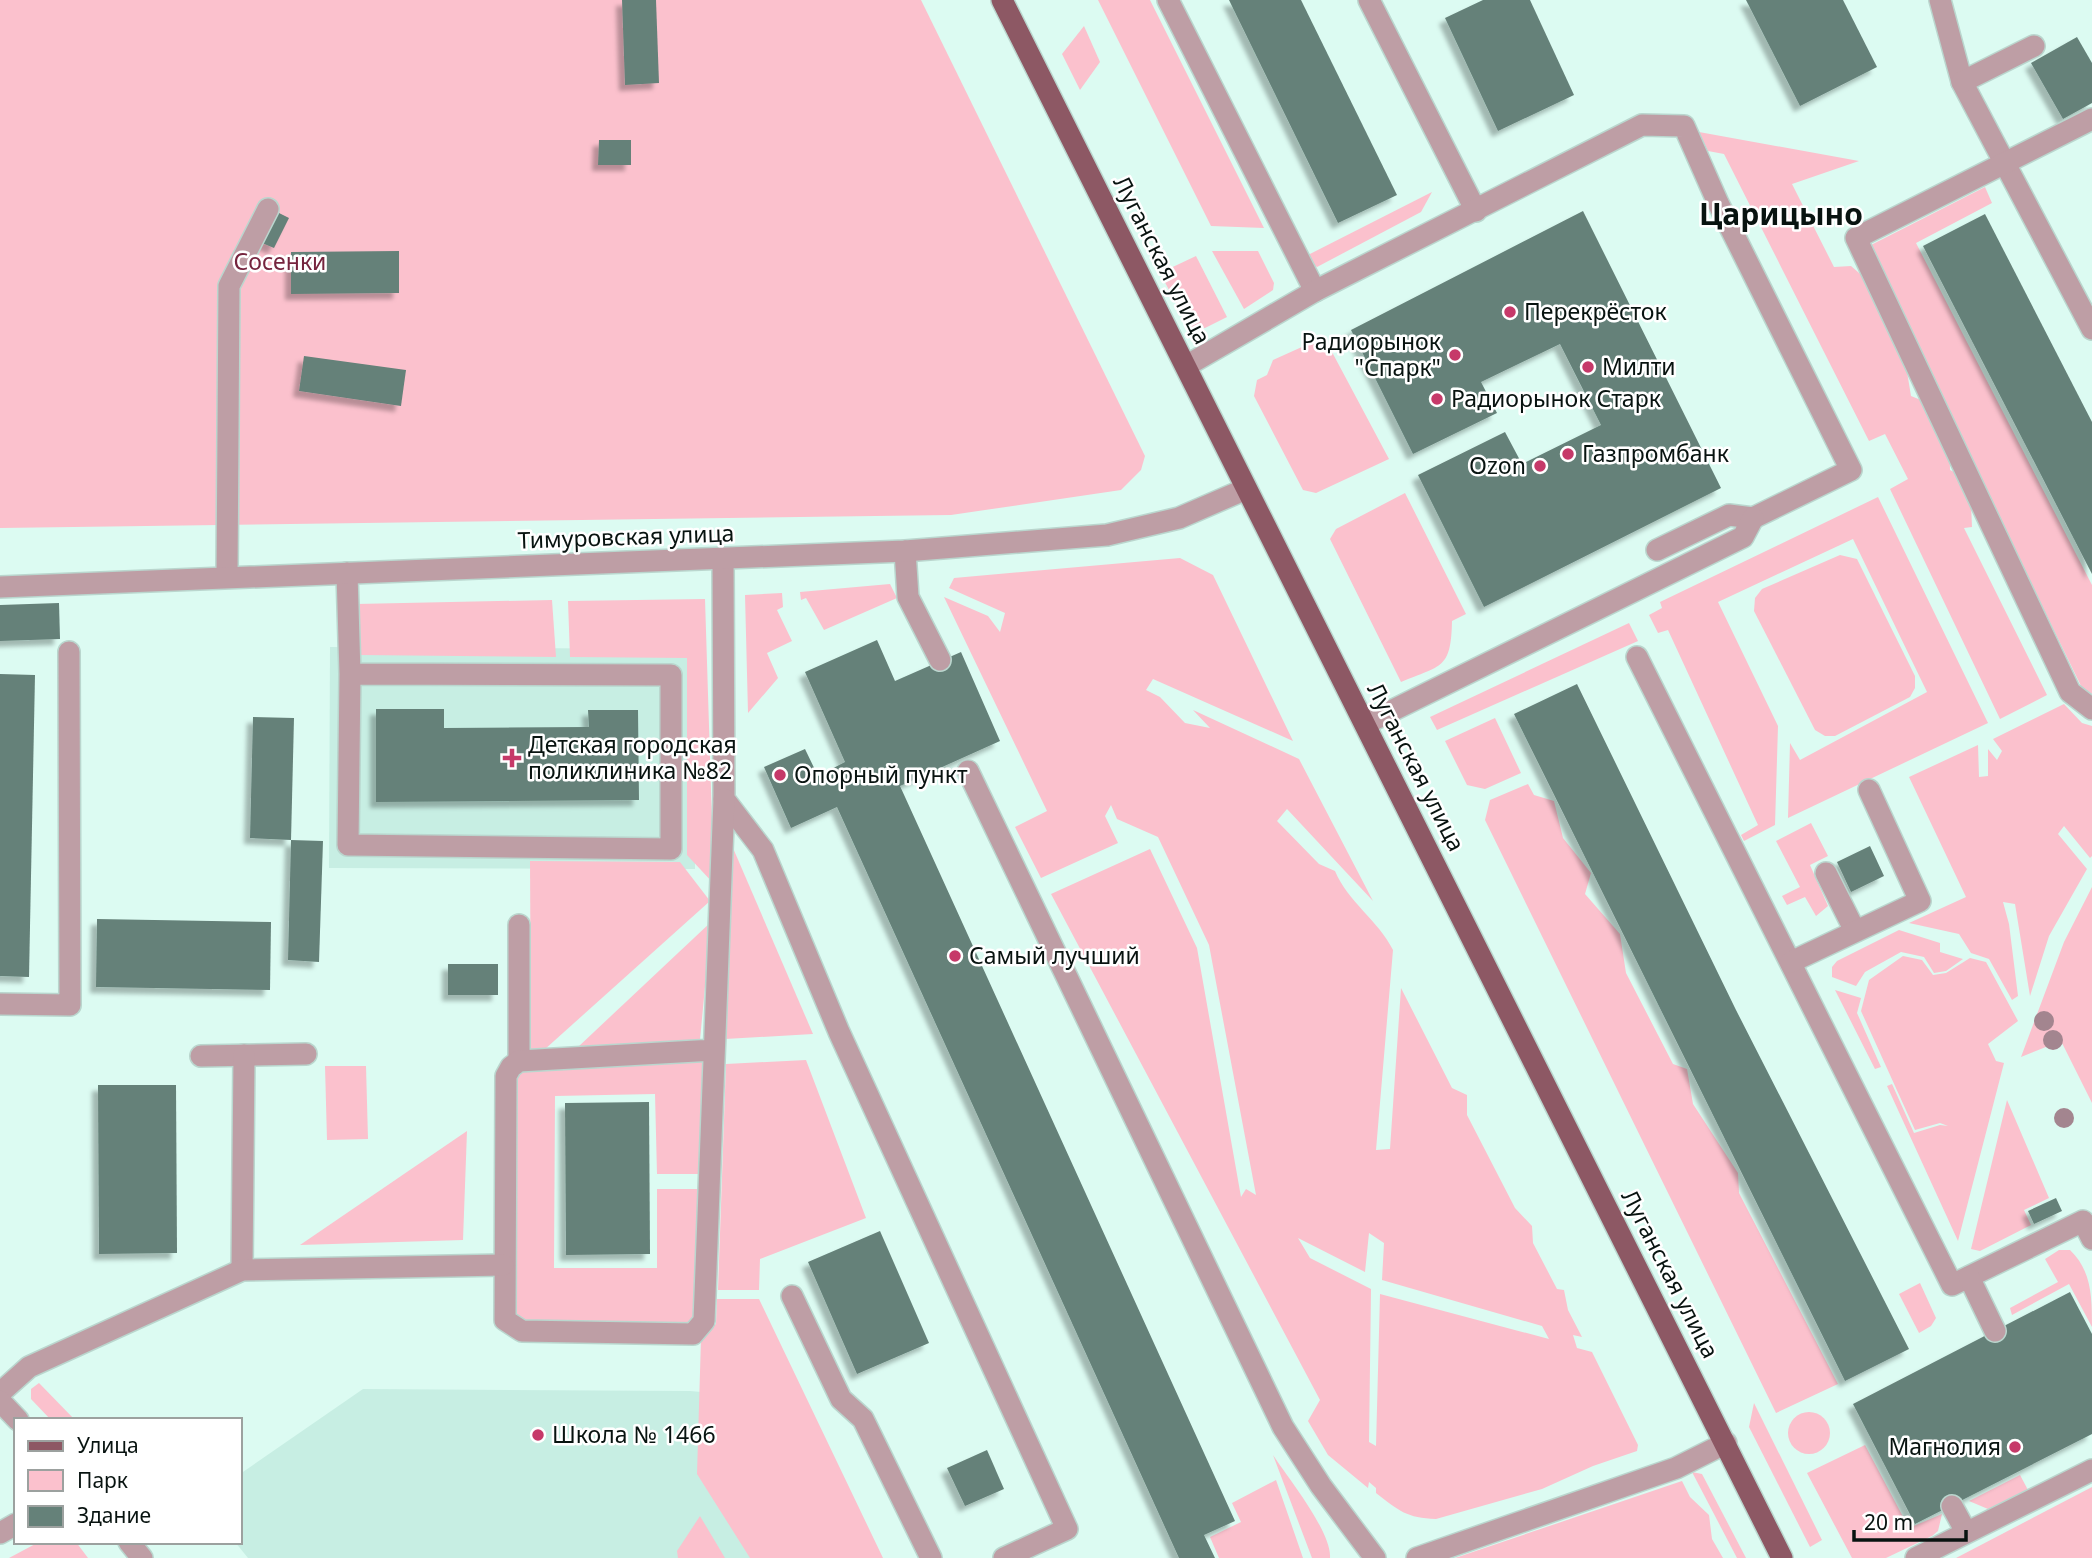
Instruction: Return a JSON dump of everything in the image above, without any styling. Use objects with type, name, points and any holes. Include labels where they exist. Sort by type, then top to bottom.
[{"type":"main road","name":"Луганская улица","points":[[1002,0],[1782,1558]]},
{"type":"street","points":[[1168,0],[1315,291]]},
{"type":"street","points":[[1369,0],[1476,211]]},
{"type":"street","points":[[1940,0],[1962,82],[2092,328]]},
{"type":"street","points":[[1962,82],[2034,46]]},
{"type":"street","points":[[2092,119],[1856,238],[2070,692],[2092,709]]},
{"type":"street","points":[[1186,366],[1315,291],[1642,125],[1684,126],[1718,204],[1851,471],[1753,518],[1730,515],[1657,550]]},
{"type":"street","points":[[227,577],[229,286],[268,209]]},
{"type":"street","name":"Тимуровская улица","points":[[0,587],[905,551],[1107,535],[1179,518],[1246,489]]},
{"type":"street","points":[[1365,724],[1743,537],[1753,518]]},
{"type":"street","points":[[905,551],[908,597],[940,660]]},
{"type":"street","points":[[714,1050],[519,1061],[511,1067],[506,1076],[503,1265],[505,1320],[522,1331],[693,1334],[704,1321],[724,799],[723,559]]},
{"type":"street","points":[[347,573],[350,674],[348,845],[671,849],[671,675],[350,674]]},
{"type":"street","points":[[0,1004],[70,1004],[69,652]]},
{"type":"street","points":[[1637,657],[1952,1285],[2083,1221],[2092,1239]]},
{"type":"street","points":[[968,771],[1283,1427],[1321,1486],[1375,1558]]},
{"type":"street","points":[[1791,962],[1920,901],[1869,790]]},
{"type":"street","points":[[724,799],[763,850],[839,1032],[1067,1529],[1004,1558]]},
{"type":"street","points":[[1826,873],[1855,931]]},
{"type":"street","points":[[519,925],[519,1061]]},
{"type":"street","points":[[201,1056],[306,1054]]},
{"type":"street","points":[[242,1270],[244,1055]]},
{"type":"street","points":[[0,1393],[29,1367],[242,1270],[503,1265]]},
{"type":"street","points":[[1969,1277],[1995,1331]]},
{"type":"street","points":[[792,1296],[841,1399],[863,1419],[931,1558]]},
{"type":"street","points":[[0,1401],[16,1418]]},
{"type":"street","points":[[1418,1558],[1676,1468],[1726,1443]]},
{"type":"street","points":[[1916,1558],[2092,1470]]},
{"type":"street","points":[[1952,1506],[1966,1532]]},
{"type":"street","points":[[131,1544],[142,1558]]},
{"type":"shaded area","name":"Детская городская поликлиника №82","points":[[330,647],[695,649],[695,869],[329,868]]},
{"type":"shaded area","name":"Школа № 1466","points":[[363,1389],[690,1391],[757,1397],[851,1558],[248,1558],[237,1544],[242,1544],[242,1473]]},
{"type":"green space","name":"Сосенки","points":[[0,0],[921,0],[1145,456],[1141,470],[1121,490],[951,515],[0,528]]},
{"type":"green space","points":[[1098,0],[1150,0],[1264,228],[1211,226]]},
{"type":"green space","points":[[1084,26],[1100,62],[1080,90],[1062,54]]},
{"type":"green space","points":[[1699,132],[1859,161],[1792,184],[1834,267],[1851,266],[1896,305],[1911,396],[1948,411],[1869,246],[1985,187],[1992,203],[1916,243],[2092,585],[2092,694],[2082,688],[1949,414],[1950,470],[1970,480],[1972,527],[1964,528],[2047,695],[2000,719],[1890,489],[1908,479],[1885,434],[1869,441],[1724,154],[1708,151]]},
{"type":"green space","points":[[1432,192],[1421,212],[1317,267],[1304,257]]},
{"type":"green space","points":[[1212,251],[1258,251],[1274,283],[1273,290],[1244,309]]},
{"type":"green space","points":[[1196,256],[1227,317],[1205,328],[1193,329],[1185,320],[1160,273]]},
{"type":"green space","points":[[1324,337],[1389,459],[1316,493],[1303,490],[1254,396],[1257,380],[1267,375],[1273,360]]},
{"type":"green space","points":[[1405,493],[1466,614],[1452,621],[1449,648],[1442,663],[1401,682],[1330,539],[1336,529]]},
{"type":"green space","points":[[1878,497],[1988,723],[1788,818],[1790,743],[1800,760],[1927,692],[1853,539],[1718,602],[1778,726],[1775,825],[1744,841],[1741,835],[1758,825],[1668,630],[1658,633],[1649,615],[1662,608],[1660,602]]},
{"type":"green space","points":[[1840,555],[1857,559],[1915,676],[1915,688],[1910,697],[1835,736],[1825,736],[1815,730],[1754,611],[1755,598],[1762,589]]},
{"type":"green space","points":[[1180,558],[1213,575],[1293,741],[1153,679],[1146,690],[1160,697],[1185,723],[1210,728],[1193,710],[1299,759],[1373,901],[1287,809],[1277,821],[1319,864],[1335,871],[1347,892],[1387,939],[1393,950],[1376,1150],[1390,1149],[1401,988],[1452,1088],[1467,1095],[1467,1115],[1515,1208],[1532,1226],[1533,1243],[1557,1289],[1564,1290],[1568,1310],[1582,1337],[1573,1335],[1577,1348],[1592,1352],[1638,1445],[1637,1451],[1593,1466],[1542,1489],[1436,1519],[1410,1515],[1397,1509],[1376,1493],[1376,1488],[1369,1482],[1368,1488],[1328,1455],[1308,1421],[1320,1400],[1051,894],[1150,849],[1197,948],[1241,1197],[1246,1189],[1256,1195],[1209,945],[1158,837],[1117,819],[1111,805],[1105,816],[1118,843],[1041,878],[1015,827],[1047,811],[944,597],[988,616],[1000,632],[1005,613],[949,588],[954,578]],"holes":[[[1369,1233],[1384,1243],[1382,1280],[1542,1326],[1549,1339],[1380,1294],[1376,1446],[1369,1442],[1371,1289],[1310,1258],[1298,1238],[1365,1272]]]},
{"type":"green space","points":[[890,584],[897,598],[824,630],[806,598],[801,600],[800,592]]},
{"type":"green space","points":[[782,593],[783,607],[777,610],[792,641],[767,653],[778,678],[748,713],[745,595]]},
{"type":"green space","points":[[705,599],[714,884],[687,855],[687,658],[570,657],[568,601]]},
{"type":"green space","points":[[552,600],[556,657],[359,655],[356,604]]},
{"type":"green space","points":[[1629,623],[1638,641],[1437,730],[1430,717]]},
{"type":"green space","points":[[2064,704],[2082,723],[2092,726],[2092,856],[2090,858],[2064,826],[2058,834],[2087,869],[2049,936],[2030,996],[2015,904],[2003,902],[2009,924],[2018,996],[2012,1000],[1989,959],[1971,953],[1959,934],[1909,923],[1966,897],[1909,777],[1978,745],[1979,777],[1988,776],[1988,749],[1997,760],[2002,751],[1993,739]]},
{"type":"green space","points":[[1495,718],[1521,773],[1485,789],[1467,785],[1445,741]]},
{"type":"green space","points":[[1528,784],[1534,795],[1554,801],[1563,838],[1591,873],[1585,894],[1620,934],[1626,973],[1673,1064],[1687,1069],[1693,1104],[1738,1173],[1739,1193],[1838,1384],[1776,1413],[1485,820],[1490,800]]},
{"type":"green space","points":[[1811,823],[1828,856],[1810,865],[1828,906],[1816,916],[1805,897],[1787,905],[1782,896],[1800,887],[1776,841]]},
{"type":"green space","points":[[733,848],[813,1034],[725,1039]]},
{"type":"green space","points":[[530,861],[680,862],[710,901],[544,1050],[531,1050]]},
{"type":"green space","points":[[2092,887],[2092,1103],[2061,1041],[2021,1057],[2064,942]]},
{"type":"green space","points":[[711,922],[700,1040],[577,1048]]},
{"type":"green space","points":[[1899,930],[1940,943],[1940,952],[1963,959],[1946,971],[1934,973],[1924,957],[1901,952],[1865,972],[1856,986],[1832,977],[1832,967],[1837,961]]},
{"type":"green space","points":[[1903,956],[1922,960],[1933,975],[1946,973],[1970,958],[1986,962],[2018,1021],[1988,1044],[1996,1061],[2004,1063],[1958,1241],[1887,1086],[1892,1084],[1914,1133],[1940,1125],[1948,1126],[1940,1123],[1915,1130],[1861,1011],[1869,980]]},
{"type":"green space","points":[[1835,990],[1861,998],[1857,1013],[1881,1067],[1875,1069]]},
{"type":"green space","points":[[707,1057],[704,1174],[657,1174],[655,1094],[555,1096],[554,1268],[657,1268],[657,1189],[703,1189],[698,1313],[688,1327],[525,1325],[510,1315],[514,1079],[521,1069]]},
{"type":"green space","points":[[806,1060],[866,1218],[760,1259],[759,1290],[718,1290],[726,1064]]},
{"type":"green space","points":[[325,1066],[366,1066],[368,1139],[327,1140]]},
{"type":"green space","points":[[2007,1100],[2049,1198],[2024,1210],[2031,1225],[1980,1251],[1971,1249]]},
{"type":"green space","points":[[467,1131],[463,1240],[300,1245]]},
{"type":"green space","points":[[2059,1250],[2070,1250],[2087,1276],[2091,1295],[2092,1327],[2069,1284],[2012,1315],[2010,1308],[2058,1282],[2045,1259]]},
{"type":"green space","points":[[1920,1283],[1936,1318],[1931,1326],[1919,1333],[1899,1294]]},
{"type":"green space","points":[[717,1299],[759,1299],[883,1558],[750,1558],[697,1474],[701,1338],[716,1324]]},
{"type":"green space","points":[[39,1383],[73,1418],[49,1418],[31,1399],[31,1389]]},
{"type":"green space","points":[[1754,1403],[1822,1540],[1810,1547],[1749,1427]]},
{"type":"green space","points":[[1809,1412],[1824,1418],[1830,1433],[1824,1448],[1809,1454],[1794,1448],[1788,1433],[1794,1418]]},
{"type":"green space","points":[[1865,1445],[1909,1528],[1942,1514],[1938,1531],[1932,1536],[1886,1558],[1852,1558],[1807,1473]]},
{"type":"green space","points":[[1273,1455],[1317,1520],[1329,1547],[1330,1558],[1312,1558]]},
{"type":"green space","points":[[1692,1472],[1702,1474],[1746,1558],[1737,1558]]},
{"type":"green space","points":[[2020,1475],[2028,1490],[1988,1509],[1969,1501]]},
{"type":"green space","points":[[1276,1480],[1303,1558],[1219,1558],[1210,1537],[1241,1522],[1232,1503]]},
{"type":"green space","points":[[1682,1481],[1690,1497],[1709,1515],[1712,1539],[1723,1558],[1455,1558]]},
{"type":"green space","points":[[2092,1487],[2092,1558],[1956,1558]]},
{"type":"green space","points":[[700,1516],[725,1558],[678,1558],[677,1551]]},
{"type":"green space","points":[[35,1544],[78,1544],[88,1558],[9,1558]]},
{"type":"building","points":[[622,0],[656,0],[659,83],[625,85]]},
{"type":"building","points":[[1229,0],[1301,0],[1397,195],[1338,223]]},
{"type":"building","points":[[1483,0],[1530,0],[1574,95],[1498,131],[1445,18]]},
{"type":"building","points":[[1746,0],[1843,0],[1877,67],[1800,106]]},
{"type":"building","points":[[2077,37],[2092,63],[2092,103],[2063,119],[2031,63]]},
{"type":"building","points":[[599,140],[631,140],[631,165],[598,165]]},
{"type":"building","name":"Радиорынок Старк","points":[[1583,211],[1721,488],[1484,607],[1418,475],[1505,432],[1522,464],[1601,425],[1560,344],[1481,382],[1497,413],[1413,454],[1351,330]]},
{"type":"building","points":[[277,212],[289,218],[274,248],[262,243]]},
{"type":"building","points":[[1985,214],[2092,422],[2092,574],[1923,246]]},
{"type":"building","points":[[399,251],[399,293],[291,294],[291,252]]},
{"type":"building","points":[[304,356],[406,370],[401,406],[299,391]]},
{"type":"building","points":[[59,603],[60,639],[0,641],[0,605]]},
{"type":"building","points":[[877,640],[895,681],[961,652],[1000,741],[900,786],[1235,1521],[1204,1535],[1215,1558],[1179,1558],[837,807],[791,828],[764,767],[805,749],[818,776],[845,762],[805,672]]},
{"type":"building","points":[[0,674],[35,675],[29,977],[0,976]]},
{"type":"building","points":[[1577,684],[1736,1010],[1909,1349],[1845,1381],[1514,714]]},
{"type":"building","points":[[376,709],[444,709],[444,728],[589,727],[588,710],[638,710],[639,800],[376,802]]},
{"type":"building","points":[[253,717],[294,718],[291,840],[250,838]]},
{"type":"building","points":[[291,840],[323,841],[319,962],[288,960]]},
{"type":"building","points":[[1870,846],[1884,876],[1851,892],[1837,862]]},
{"type":"building","points":[[97,919],[271,922],[270,990],[96,987]]},
{"type":"building","points":[[448,964],[498,964],[498,995],[448,995]]},
{"type":"building","points":[[98,1085],[176,1085],[177,1253],[99,1254]]},
{"type":"building","points":[[649,1102],[650,1254],[566,1255],[565,1103]]},
{"type":"building","points":[[2056,1198],[2062,1211],[2034,1224],[2028,1211]]},
{"type":"building","points":[[880,1231],[929,1343],[857,1374],[808,1262]]},
{"type":"building","points":[[2070,1292],[2092,1334],[2092,1434],[1915,1524],[1853,1404]]},
{"type":"building","points":[[987,1450],[1004,1489],[965,1506],[947,1468]]},
{"type":"place","name":"Перекрёсток","points":[[1510,312]]},
{"type":"place","name":"Радиорынок \"Спарк\"","points":[[1455,355]]},
{"type":"place","name":"Милти","points":[[1588,367]]},
{"type":"place","name":"Радиорынок Старк","points":[[1437,399]]},
{"type":"place","name":"Газпромбанк","points":[[1568,454]]},
{"type":"place","name":"Ozon","points":[[1540,466]]},
{"type":"place","name":"Детская городская поликлиника №82","points":[[512,758]]},
{"type":"place","name":"Опорный пункт","points":[[780,775]]},
{"type":"place","name":"Самый лучший","points":[[955,956]]},
{"type":"place","name":"Школа № 1466","points":[[538,1435]]},
{"type":"place","name":"Магнолия","points":[[2015,1447]]},
{"type":"district","name":"Царицыно","points":[[1781,215]]}]
